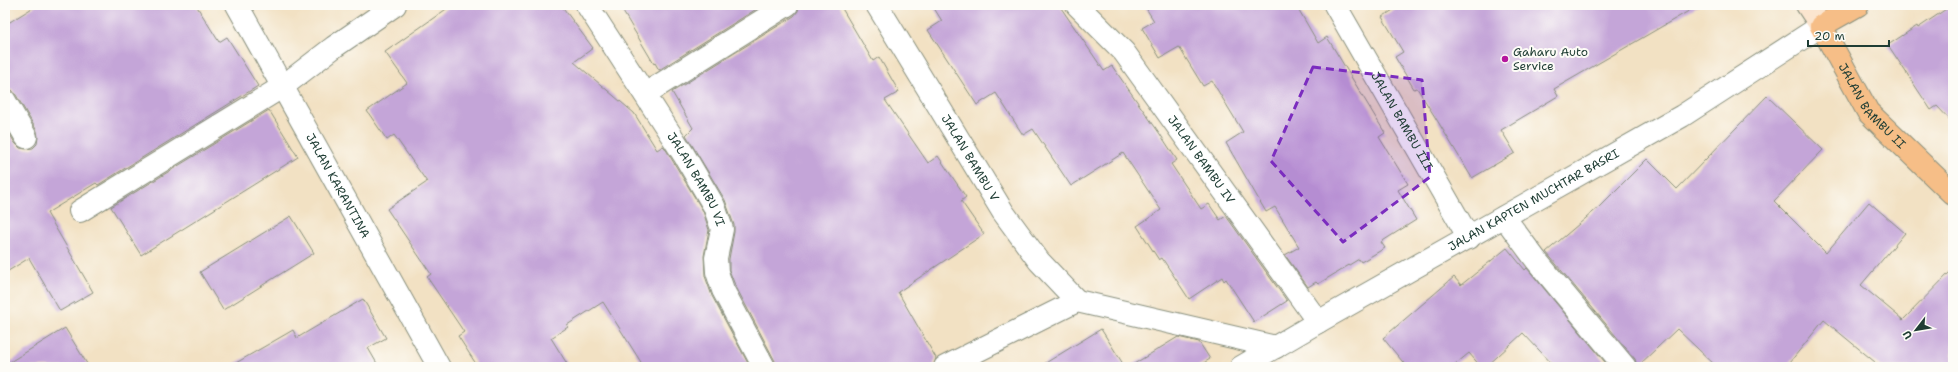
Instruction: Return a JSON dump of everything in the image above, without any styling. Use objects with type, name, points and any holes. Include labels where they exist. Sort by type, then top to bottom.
[{"type":"main road","points":[[1821,26],[1858,5]]},
{"type":"main road","name":"JALAN BAMBU II","points":[[1821,26],[1868,112],[1953,194]]},
{"type":"street","name":"JALAN KARANTINA","points":[[237,5],[439,367]]},
{"type":"street","points":[[80,211],[282,87],[334,47],[395,5]]},
{"type":"street","name":"JALAN BAMBU VI","points":[[586,5],[645,94],[714,206],[722,229],[716,258],[717,272],[723,290],[764,367]]},
{"type":"street","points":[[645,94],[787,5]]},
{"type":"street","name":"JALAN BAMBU V","points":[[877,5],[1003,212],[1039,261],[1077,301]]},
{"type":"street","name":"JALAN BAMBU IV","points":[[1077,5],[1124,52],[1318,322]]},
{"type":"street","name":"JALAN BAMBU III","points":[[1335,5],[1469,238]]},
{"type":"street","name":"JALAN BAMBU II","points":[[1807,5],[1821,26]]},
{"type":"street","name":"JALAN KAPTEN MUCHTAR BASRI","points":[[1241,367],[1682,116],[1821,26]]},
{"type":"street","points":[[5,101],[26,137]]},
{"type":"street","points":[[1504,217],[1536,260],[1625,367]]},
{"type":"street","points":[[945,367],[1077,301],[1276,347]]},
{"type":"highlighted area","points":[[1313,67],[1422,80],[1430,177],[1343,242],[1271,161]]},
{"type":"building","points":[[37,5],[196,5],[219,42],[227,37],[258,86],[98,185],[96,183],[47,213],[93,292],[60,311],[29,258],[5,273],[5,126],[15,143],[20,148],[33,148],[37,144],[38,137],[37,131],[16,95],[12,90],[5,89],[5,25]]},
{"type":"building","points":[[452,5],[561,5],[593,48],[574,62],[634,113],[657,150],[663,146],[665,148],[703,211],[709,230],[704,256],[705,276],[712,296],[750,367],[644,367],[603,302],[567,325],[568,327],[551,338],[569,367],[478,367],[458,336],[464,332],[427,277],[431,274],[387,209],[427,182],[394,135],[387,140],[367,111],[407,83],[385,52]]},
{"type":"building","points":[[619,5],[757,5],[758,8],[659,70]]},
{"type":"building","points":[[799,5],[840,5],[873,61],[879,57],[899,92],[885,100],[928,163],[938,156],[966,197],[961,201],[984,234],[898,292],[936,358],[933,367],[776,367],[775,361],[735,285],[729,270],[729,259],[734,225],[725,200],[686,135],[693,128],[672,92],[794,16],[798,11]]},
{"type":"building","points":[[932,5],[1059,5],[1104,71],[1112,66],[1160,134],[1177,160],[1171,164],[1201,209],[1209,204],[1220,220],[1226,216],[1287,301],[1254,322],[1226,279],[1224,281],[1222,277],[1189,299],[1162,258],[1159,260],[1137,226],[1161,210],[1123,153],[1071,186],[1033,129],[1023,135],[996,93],[977,105],[928,30],[942,21]]},
{"type":"building","points":[[1144,5],[1296,5],[1318,43],[1327,37],[1385,133],[1379,137],[1408,184],[1398,190],[1416,220],[1381,242],[1385,248],[1361,262],[1359,259],[1318,284],[1316,282],[1308,287],[1285,255],[1299,247],[1275,207],[1266,212],[1226,143],[1243,132],[1212,81],[1203,86],[1179,47],[1160,58],[1142,28],[1154,21]]},
{"type":"building","points":[[1401,5],[1699,5],[1554,89],[1558,96],[1501,130],[1515,153],[1472,178],[1417,88],[1414,89],[1395,57],[1403,52],[1382,17]]},
{"type":"building","points":[[1952,5],[1953,123],[1937,106],[1931,110],[1888,45],[1917,26],[1918,28]]},
{"type":"building","points":[[1767,96],[1823,150],[1774,201],[1826,253],[1869,202],[1905,233],[1861,285],[1903,320],[1953,269],[1953,367],[1881,367],[1824,320],[1786,367],[1717,367],[1677,329],[1637,367],[1635,359],[1546,252],[1599,207],[1647,159],[1677,189]]},
{"type":"building","points":[[269,110],[298,157],[141,255],[111,207]]},
{"type":"building","points":[[291,216],[314,253],[223,310],[200,272]]},
{"type":"building","points":[[1507,248],[1525,270],[1527,268],[1609,367],[1555,367],[1523,333],[1486,367],[1481,367],[1469,353],[1452,367],[1407,367],[1383,338],[1454,277],[1461,285]]},
{"type":"building","points":[[363,299],[386,338],[368,348],[379,367],[229,367],[293,330],[297,338]]},
{"type":"building","points":[[65,328],[89,367],[5,367],[5,365]]},
{"type":"building","points":[[1101,329],[1125,367],[1039,367]]},
{"type":"building","points":[[1178,337],[1199,342],[1210,359],[1197,367],[1129,367]]},
{"type":"place","name":"Gaharu Auto Service","points":[[1505,59]]}]
